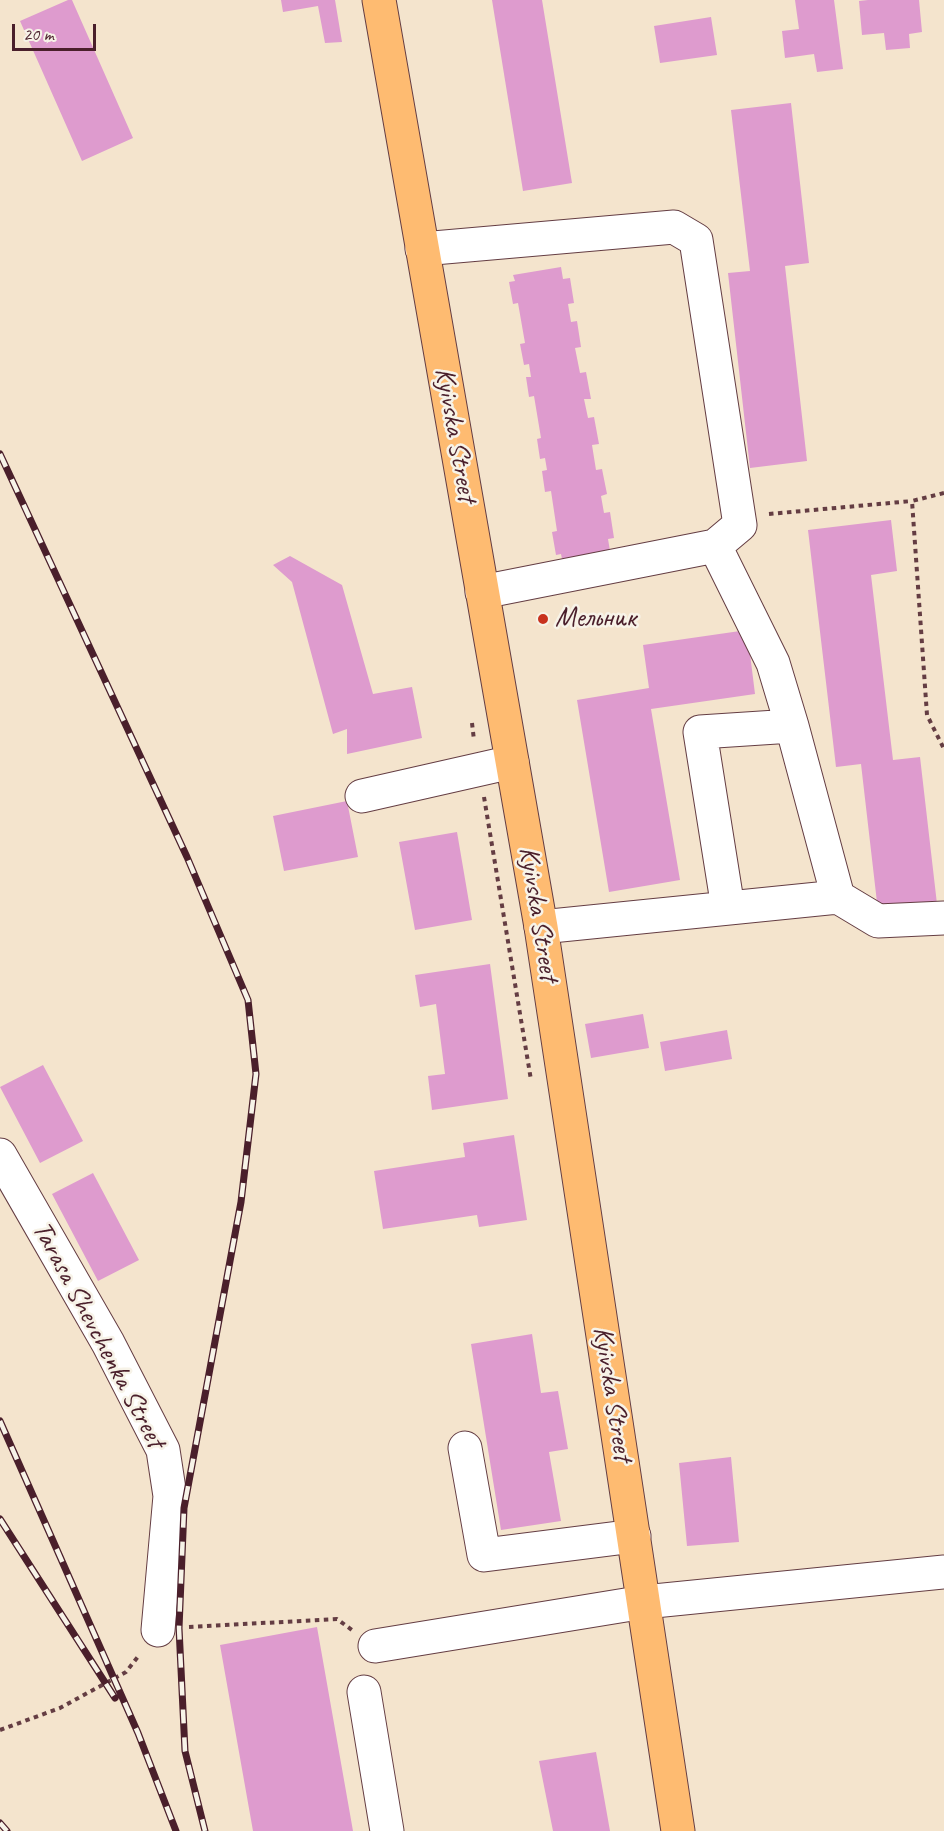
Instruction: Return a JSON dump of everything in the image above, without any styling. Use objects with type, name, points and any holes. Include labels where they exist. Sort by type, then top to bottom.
[{"type":"main road","name":"Kyivska Street","points":[[379,0],[541,927],[678,1831]]},
{"type":"street","points":[[422,249],[675,227],[696,240],[740,525],[715,546],[482,592]]},
{"type":"street","points":[[715,546],[773,663],[838,897]]},
{"type":"street","points":[[728,908],[700,732],[792,726]]},
{"type":"street","points":[[362,796],[512,762]]},
{"type":"street","points":[[541,927],[838,897],[878,921],[944,918]]},
{"type":"street","name":"Tarasa Shevchenka Street","points":[[0,1155],[108,1343],[163,1450],[170,1497],[158,1630]]},
{"type":"street","points":[[465,1448],[484,1555],[634,1536]]},
{"type":"street","points":[[375,1646],[644,1602],[944,1572]]},
{"type":"street","points":[[364,1692],[387,1831]]},
{"type":"path","points":[[740,525],[769,514],[912,501],[944,493]]},
{"type":"path","points":[[912,501],[927,715],[944,749]]},
{"type":"path","points":[[471,722],[532,1088]]},
{"type":"path","points":[[0,1730],[60,1708],[126,1672],[158,1630],[337,1619],[375,1646]]},
{"type":"building","points":[[72,0],[133,138],[82,161],[20,21]]},
{"type":"building","points":[[281,0],[335,0],[342,42],[325,43],[318,6],[283,12]]},
{"type":"building","points":[[492,0],[542,0],[572,183],[523,191]]},
{"type":"building","points":[[795,0],[834,0],[843,69],[817,72],[814,54],[785,58],[782,31],[799,29]]},
{"type":"building","points":[[919,0],[922,32],[909,34],[910,48],[886,50],[884,33],[862,35],[859,1]]},
{"type":"building","points":[[711,17],[717,55],[660,63],[654,26]]},
{"type":"building","points":[[791,103],[809,263],[785,266],[807,461],[750,468],[728,273],[750,271],[731,110]]},
{"type":"building","points":[[561,267],[563,279],[570,278],[574,303],[568,304],[571,322],[577,321],[581,347],[575,348],[580,373],[586,372],[591,399],[584,399],[588,418],[594,417],[599,444],[592,445],[596,470],[602,469],[607,494],[601,496],[604,513],[610,512],[614,538],[608,539],[610,551],[562,559],[561,554],[556,555],[552,532],[557,531],[551,491],[545,492],[542,471],[547,470],[545,458],[540,459],[537,439],[541,438],[534,396],[529,397],[526,377],[531,377],[529,364],[524,365],[520,344],[525,343],[518,303],[513,304],[509,282],[515,281],[513,275]]},
{"type":"building","points":[[891,520],[897,571],[871,575],[893,760],[920,757],[937,904],[878,911],[861,764],[836,767],[808,530]]},
{"type":"building","points":[[290,556],[342,585],[373,694],[412,687],[422,738],[347,754],[347,729],[333,734],[292,582],[273,565]]},
{"type":"building","points":[[747,630],[755,694],[651,709],[680,880],[609,892],[577,700],[649,688],[643,645]]},
{"type":"building","points":[[347,801],[358,857],[284,871],[273,816]]},
{"type":"building","points":[[457,832],[472,920],[415,930],[399,842]]},
{"type":"building","points":[[490,964],[508,1099],[432,1110],[428,1076],[445,1074],[436,1004],[420,1007],[415,975]]},
{"type":"building","points":[[643,1014],[649,1048],[591,1058],[585,1024]]},
{"type":"building","points":[[727,1030],[732,1059],[665,1071],[660,1042]]},
{"type":"building","points":[[43,1065],[83,1141],[40,1163],[0,1087]]},
{"type":"building","points":[[514,1135],[527,1220],[479,1227],[477,1215],[383,1229],[374,1171],[465,1157],[463,1143]]},
{"type":"building","points":[[93,1173],[139,1260],[98,1281],[52,1194]]},
{"type":"building","points":[[532,1334],[541,1393],[558,1391],[568,1449],[549,1452],[561,1521],[501,1530],[471,1344]]},
{"type":"building","points":[[731,1457],[739,1542],[687,1546],[679,1463]]},
{"type":"building","points":[[317,1627],[353,1831],[253,1831],[220,1645]]},
{"type":"building","points":[[596,1752],[610,1831],[553,1831],[539,1761]]},
{"type":"railway","points":[[0,454],[187,857],[248,1000],[256,1074],[241,1202],[184,1508],[179,1628],[185,1751],[205,1831]]},
{"type":"railway","points":[[0,1421],[138,1733],[176,1831]]},
{"type":"railway","points":[[0,1519],[115,1698]]},
{"type":"railway","points":[[0,1823],[7,1831]]},
{"type":"place","name":"Мельник","points":[[543,619]]}]
